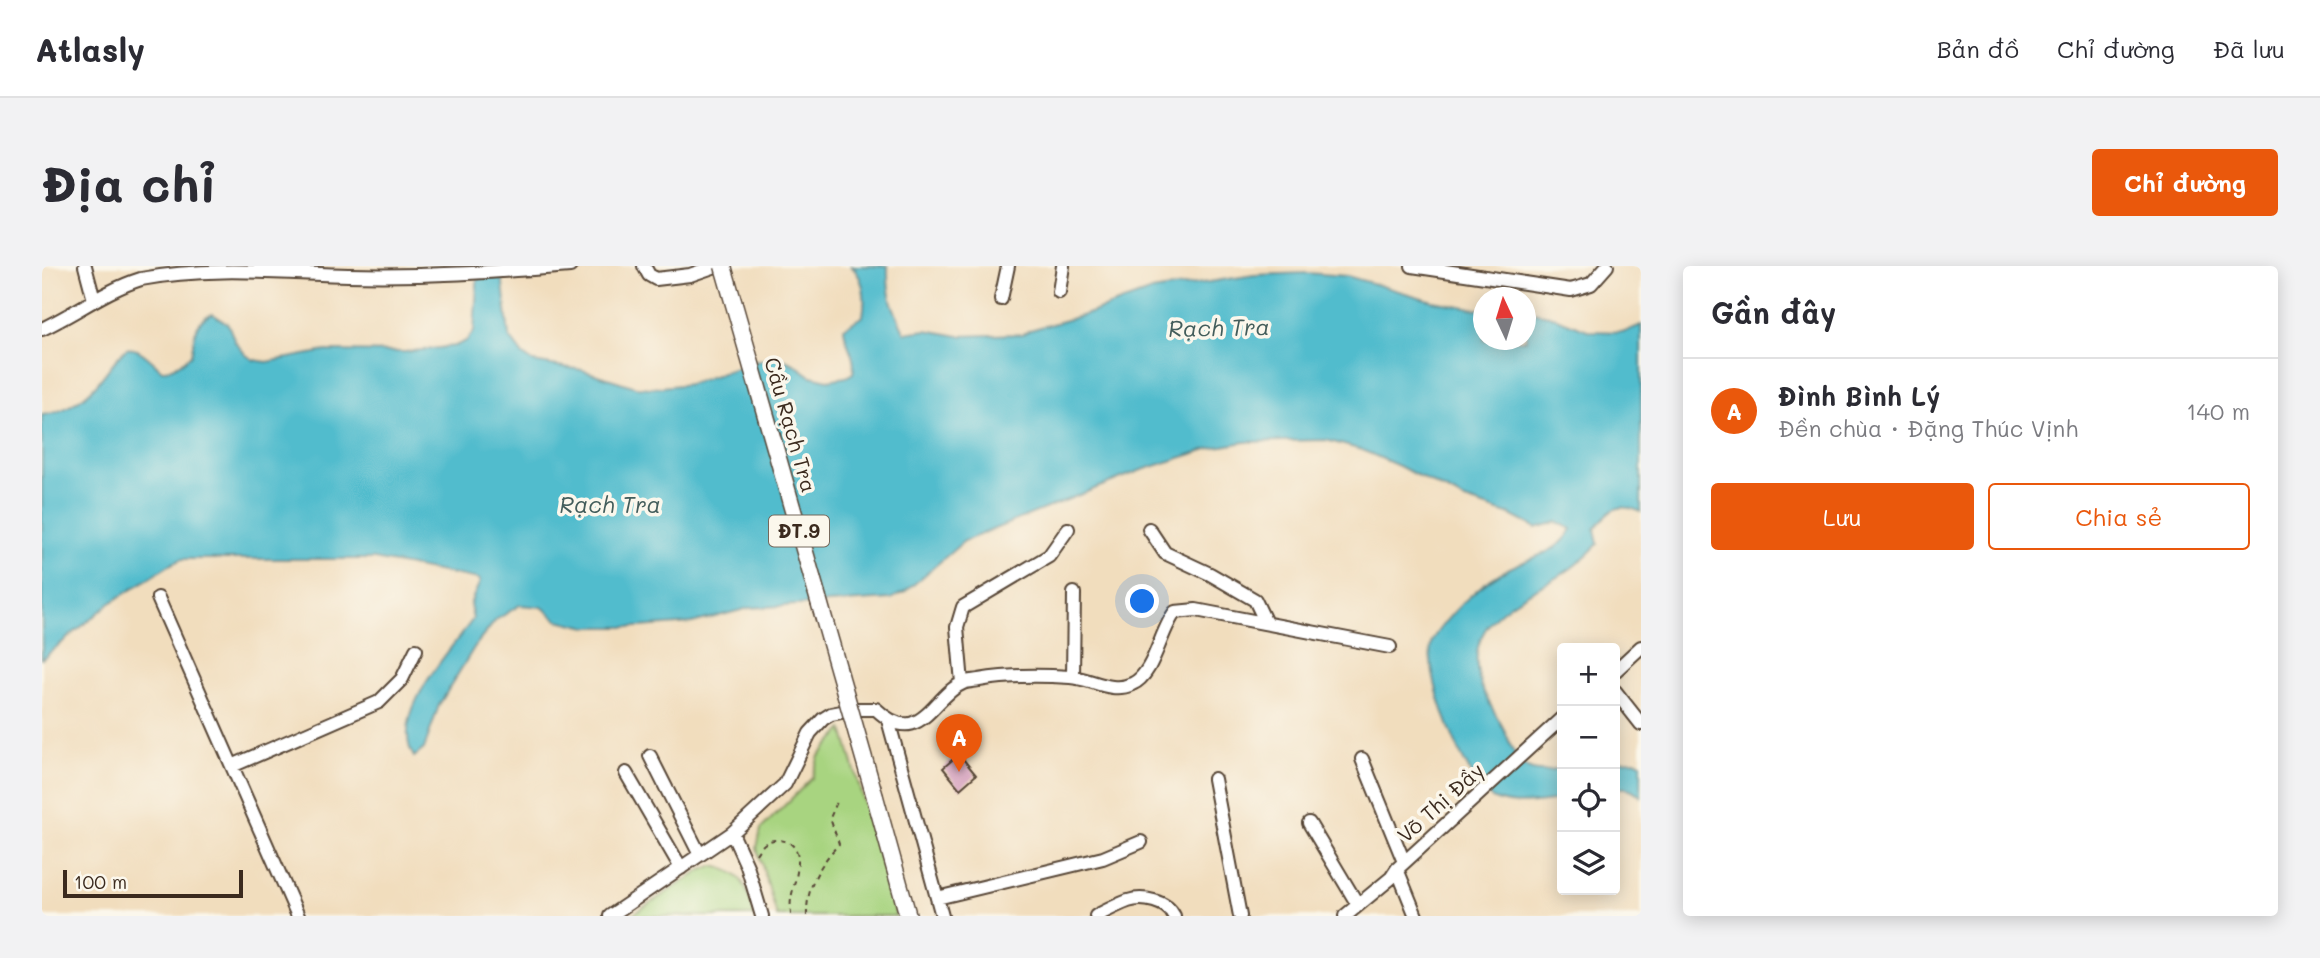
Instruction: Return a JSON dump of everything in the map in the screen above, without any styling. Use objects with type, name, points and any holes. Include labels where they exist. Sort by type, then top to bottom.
[{"type":"main road","name":"Cầu Rạch Tra","points":[[723,266],[908,916]]},
{"type":"street","points":[[85,266],[94,300]]},
{"type":"street","points":[[42,329],[127,284],[160,275],[267,268],[347,275],[475,274],[570,266]]},
{"type":"street","points":[[644,266],[649,275],[656,279],[690,275],[716,266]]},
{"type":"street","points":[[1002,299],[1008,266]]},
{"type":"street","points":[[1059,292],[1063,266]]},
{"type":"street","points":[[1412,266],[1560,289],[1579,289],[1591,284],[1607,266]]},
{"type":"street","points":[[962,683],[957,627],[963,607],[1049,556],[1068,529]]},
{"type":"street","points":[[1149,529],[1165,553],[1210,574],[1255,600],[1266,623]]},
{"type":"street","points":[[1073,677],[1074,593]]},
{"type":"street","points":[[158,598],[298,916]]},
{"type":"street","points":[[888,720],[907,723],[926,718],[962,683],[992,678],[1073,677],[1116,688],[1134,684],[1148,670],[1167,622],[1175,612],[1196,610],[1390,647]]},
{"type":"street","points":[[1620,666],[1641,647]]},
{"type":"street","points":[[232,766],[379,702],[402,680],[416,650]]},
{"type":"street","points":[[1620,697],[1641,724]]},
{"type":"street","points":[[610,916],[732,833],[785,784],[810,733],[823,719],[831,714],[857,709],[876,709],[888,720],[942,916]]},
{"type":"street","name":"Võ Thị Đầy","points":[[1345,916],[1391,878],[1557,723]]},
{"type":"street","points":[[650,755],[700,855]]},
{"type":"street","points":[[1362,758],[1416,916]]},
{"type":"street","points":[[626,773],[681,868]]},
{"type":"street","points":[[1214,779],[1240,916]]},
{"type":"street","points":[[1309,823],[1358,905]]},
{"type":"street","points":[[732,833],[747,866],[762,916]]},
{"type":"street","points":[[937,898],[1103,858],[1141,842]]},
{"type":"street","points":[[1096,916],[1131,900],[1162,903],[1173,913]]},
{"type":"path","points":[[807,916],[809,893],[815,877],[839,844],[830,818],[837,802]]},
{"type":"path","points":[[747,866],[762,845],[771,840],[781,839],[794,848],[799,858],[799,867],[790,902],[791,916]]},
{"type":"green space","points":[[843,729],[896,916],[777,916],[757,848],[761,829],[812,778],[819,756]]},
{"type":"green space","points":[[712,866],[731,872],[743,882],[755,916],[630,916],[702,870]]},
{"type":"water","name":"Rạch Tra","points":[[475,266],[501,266],[509,336],[523,355],[533,362],[582,370],[636,387],[652,388],[690,384],[754,362],[778,357],[811,376],[828,380],[853,373],[853,361],[844,328],[863,316],[864,302],[862,283],[851,266],[888,266],[891,301],[905,333],[926,330],[959,336],[1023,334],[1152,291],[1254,275],[1307,273],[1347,276],[1433,301],[1473,308],[1473,350],[1536,350],[1536,313],[1590,331],[1625,332],[1641,325],[1641,512],[1626,507],[1614,510],[1604,517],[1595,529],[1598,544],[1570,569],[1503,610],[1490,623],[1481,638],[1477,657],[1481,686],[1515,756],[1533,770],[1557,770],[1557,801],[1528,804],[1502,802],[1483,790],[1471,773],[1449,728],[1434,680],[1431,645],[1445,622],[1480,587],[1500,573],[1553,549],[1572,529],[1557,522],[1536,528],[1511,515],[1465,500],[1362,450],[1326,440],[1245,442],[1211,448],[1139,471],[964,541],[905,592],[891,599],[749,608],[692,623],[639,627],[587,627],[558,620],[542,607],[520,605],[496,620],[475,646],[439,705],[424,749],[414,757],[408,740],[409,722],[415,703],[437,666],[473,619],[470,604],[479,579],[374,559],[182,559],[109,604],[42,659],[42,415],[64,409],[85,395],[126,349],[141,352],[162,370],[177,366],[191,355],[198,325],[213,314],[228,324],[235,342],[246,355],[254,360],[267,362],[326,351],[405,352],[455,346],[466,341],[474,331],[478,270]]},
{"type":"water","points":[[1635,760],[1641,763],[1641,797],[1629,789],[1620,788],[1620,761]]},
{"type":"building","points":[[959,754],[976,775],[960,789],[943,768]]},
{"type":"place","name":"Đình Bình Lý","points":[[959,772]]}]
